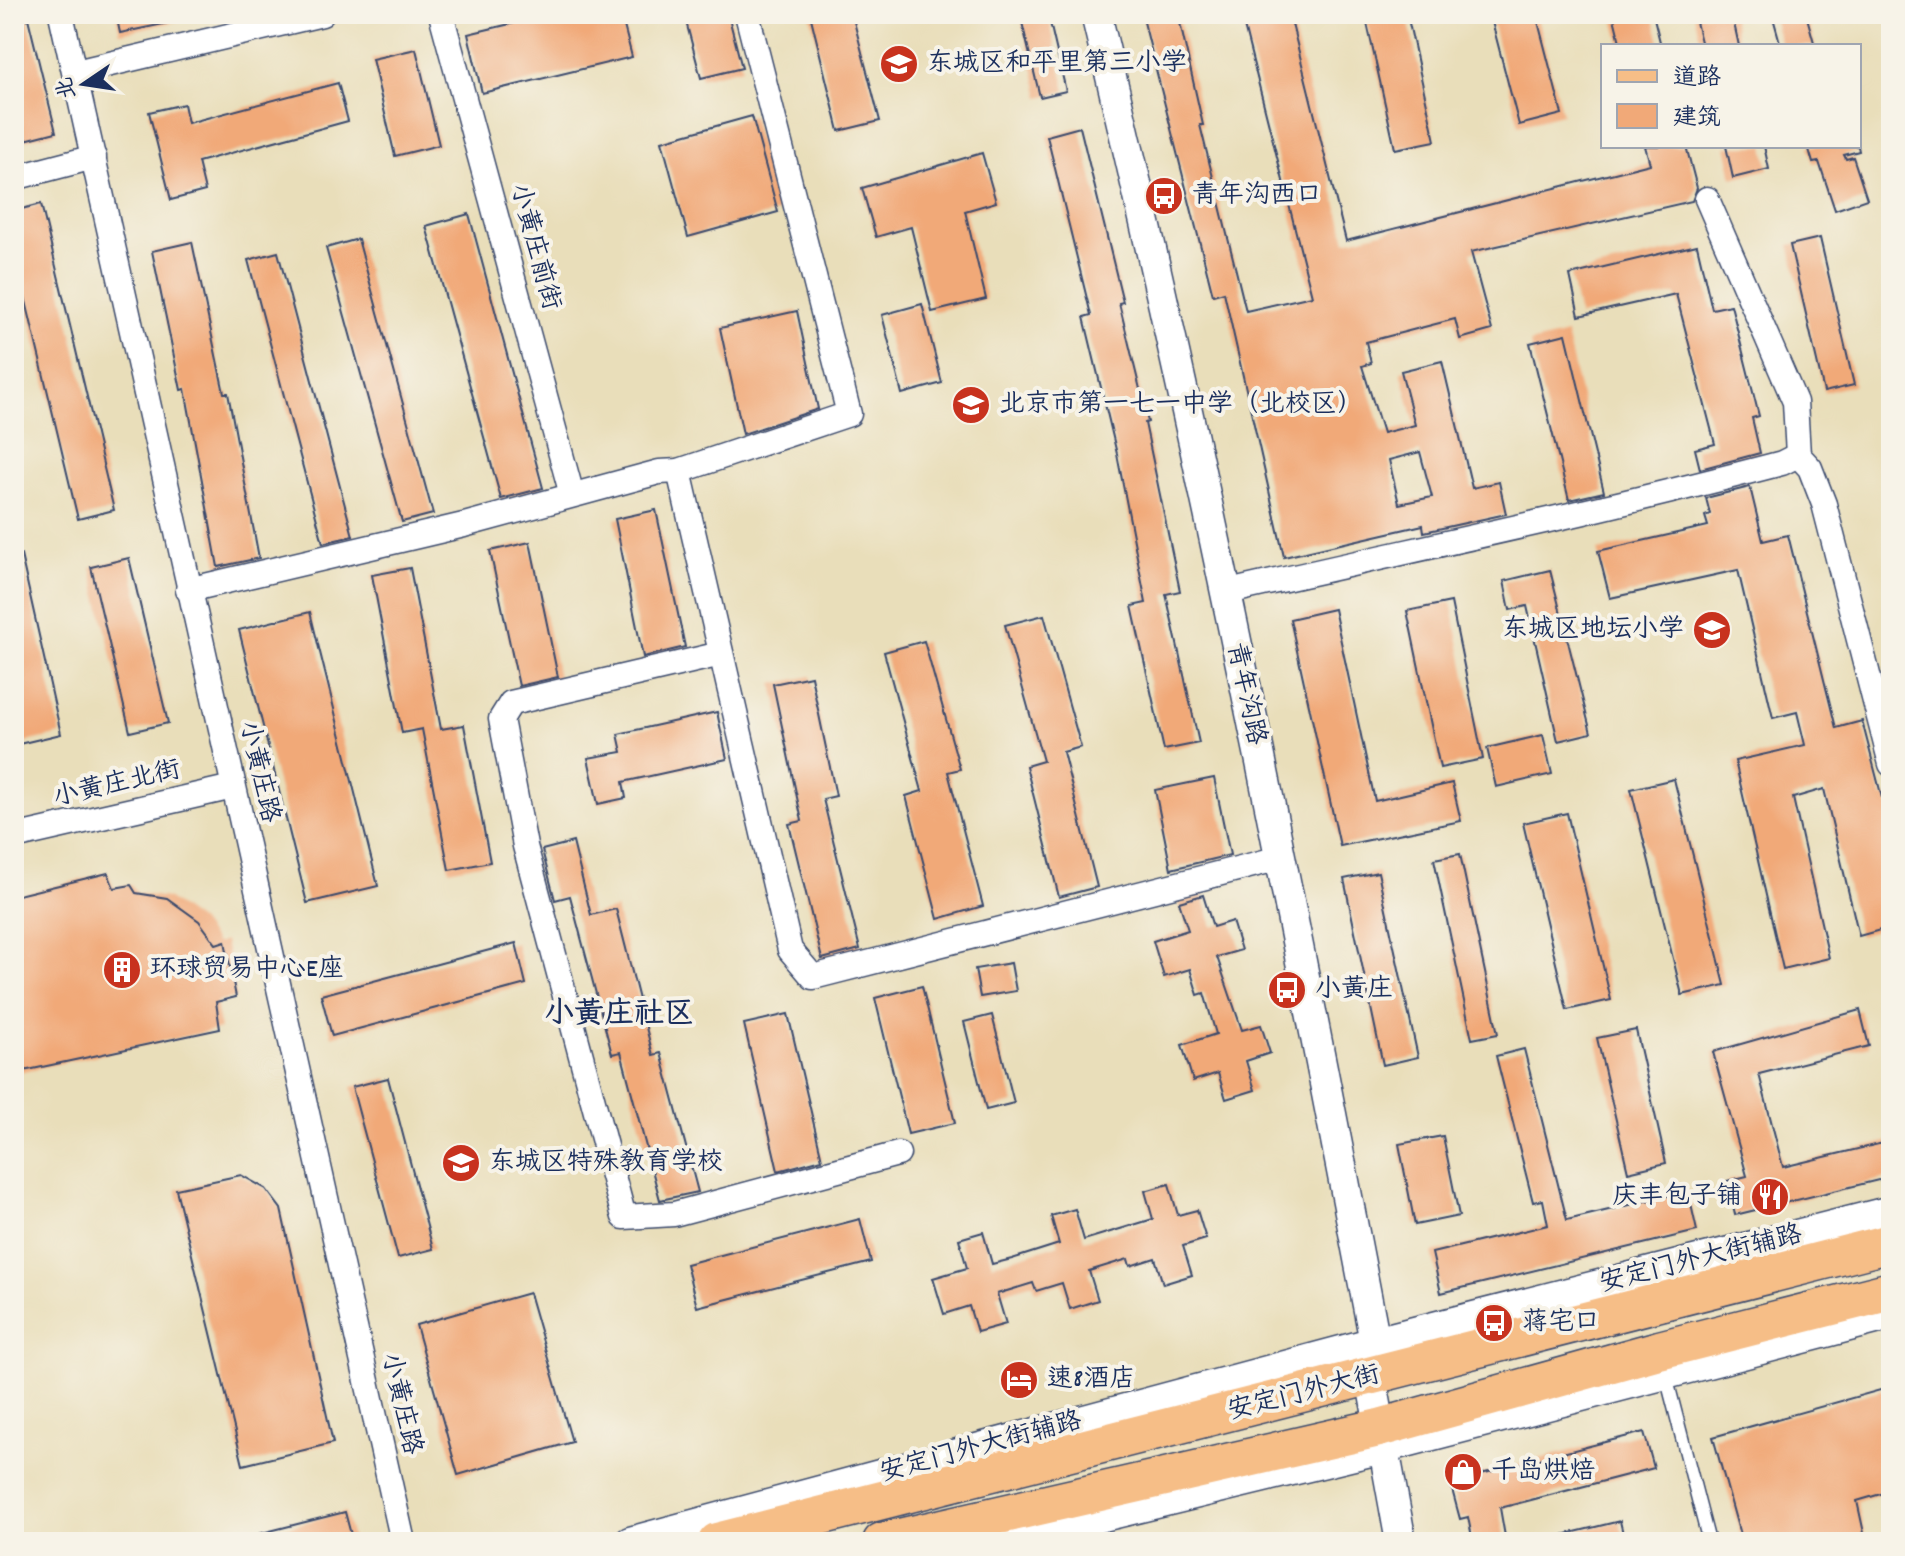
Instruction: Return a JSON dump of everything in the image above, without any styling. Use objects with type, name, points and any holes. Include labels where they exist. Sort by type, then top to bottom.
[{"type":"main road","name":"安定门外大街","points":[[717,1542],[1373,1359],[1560,1329],[1891,1243]]},
{"type":"main road","name":"安定门外大街","points":[[882,1542],[1381,1438],[1662,1361],[1891,1291]]},
{"type":"street","name":"小黄庄路","points":[[61,14],[403,1542]]},
{"type":"street","points":[[76,72],[322,14]]},
{"type":"street","name":"小黄庄前街","points":[[441,14],[572,495]]},
{"type":"street","points":[[188,590],[464,525],[659,472],[679,471],[849,414],[747,14]]},
{"type":"street","name":"青年沟路","points":[[1096,14],[1141,199],[1280,858],[1373,1359],[1381,1438],[1401,1542]]},
{"type":"street","points":[[14,178],[94,157]]},
{"type":"street","points":[[1707,199],[1795,402],[1798,455],[1810,468],[1824,504],[1880,672],[1891,764]]},
{"type":"street","points":[[1224,593],[1537,521],[1621,506],[1782,463],[1798,455]]},
{"type":"street","points":[[679,471],[790,950],[813,977],[1280,858]]},
{"type":"street","points":[[721,654],[511,703],[501,719],[525,846],[624,1217],[674,1214],[898,1154]]},
{"type":"street","name":"小黄庄北街","points":[[14,837],[233,787]]},
{"type":"street","name":"安定门外大街辅路","points":[[630,1542],[1373,1359],[1515,1308],[1891,1211]]},
{"type":"street","points":[[1515,1308],[1560,1329]]},
{"type":"street","points":[[1662,1361],[1891,1315]]},
{"type":"street","points":[[996,1542],[1381,1438]]},
{"type":"lane","points":[[1662,1361],[1709,1542]]},
{"type":"building","points":[[14,14],[27,14],[56,132],[25,140],[14,95]]},
{"type":"building","points":[[116,14],[177,14],[178,21],[120,33]]},
{"type":"building","points":[[552,14],[621,14],[632,57],[482,93],[468,34]]},
{"type":"building","points":[[684,14],[728,14],[742,68],[701,78]]},
{"type":"building","points":[[810,14],[852,14],[880,121],[839,131]]},
{"type":"building","points":[[1020,14],[1048,14],[1066,91],[1040,97]]},
{"type":"building","points":[[1142,14],[1178,14],[1203,125],[1200,125],[1246,311],[1312,296],[1241,14],[1287,14],[1292,24],[1346,241],[1650,164],[1646,148],[1687,148],[1697,188],[1692,201],[1471,252],[1492,330],[1460,339],[1455,319],[1366,342],[1371,363],[1362,366],[1383,433],[1415,425],[1401,371],[1442,361],[1472,488],[1499,482],[1506,514],[1424,532],[1423,525],[1284,557],[1224,292],[1213,295]],"holes":[[[1420,452],[1432,497],[1399,504],[1389,460]]]},
{"type":"building","points":[[1365,14],[1407,14],[1435,141],[1395,149]]},
{"type":"building","points":[[1490,14],[1536,14],[1562,114],[1519,125]]},
{"type":"building","points":[[1613,14],[1653,14],[1660,44],[1620,44]]},
{"type":"building","points":[[1694,14],[1732,14],[1739,44],[1702,44]]},
{"type":"building","points":[[1772,14],[1806,14],[1814,44],[1780,44]]},
{"type":"building","points":[[416,49],[439,145],[395,156],[372,59]]},
{"type":"building","points":[[338,83],[348,121],[198,162],[205,191],[171,200],[149,112],[184,104],[188,123]]},
{"type":"building","points":[[752,116],[778,212],[688,237],[662,141]]},
{"type":"building","points":[[1080,127],[1123,302],[1119,303],[1148,422],[1145,423],[1180,591],[1166,594],[1199,743],[1164,750],[1132,606],[1146,603],[1117,454],[1084,317],[1091,315],[1047,136]]},
{"type":"building","points":[[1726,148],[1764,148],[1769,169],[1733,178]]},
{"type":"building","points":[[1809,148],[1858,148],[1859,151],[1844,155],[1846,159],[1853,157],[1867,199],[1835,210],[1819,162],[1813,163]]},
{"type":"building","points":[[982,153],[996,202],[965,211],[986,299],[932,312],[911,227],[876,237],[862,188]]},
{"type":"building","points":[[41,204],[114,510],[78,519],[14,251],[14,211]]},
{"type":"building","points":[[469,214],[543,488],[501,499],[426,226]]},
{"type":"building","points":[[1820,238],[1854,385],[1824,392],[1790,245]]},
{"type":"building","points":[[358,239],[433,514],[402,522],[326,248]]},
{"type":"building","points":[[192,242],[224,393],[228,393],[259,558],[218,567],[185,389],[181,390],[152,251]]},
{"type":"building","points":[[1697,245],[1712,309],[1731,305],[1759,416],[1752,418],[1760,453],[1700,469],[1695,449],[1715,444],[1676,294],[1579,316],[1570,275]]},
{"type":"building","points":[[278,252],[353,536],[323,543],[248,260]]},
{"type":"building","points":[[922,304],[942,383],[902,394],[882,315]]},
{"type":"building","points":[[797,311],[818,409],[743,434],[720,328]]},
{"type":"building","points":[[1566,334],[1604,492],[1569,500],[1530,343]]},
{"type":"building","points":[[1750,487],[1763,541],[1788,535],[1836,728],[1862,721],[1882,798],[1887,796],[1891,812],[1891,927],[1859,936],[1824,789],[1793,798],[1829,958],[1783,969],[1735,761],[1805,745],[1797,712],[1773,718],[1738,570],[1610,598],[1598,551],[1708,526],[1705,516],[1710,514],[1706,498]]},
{"type":"building","points":[[656,510],[685,647],[643,657],[615,519]]},
{"type":"building","points":[[530,542],[558,677],[519,686],[490,551]]},
{"type":"building","points":[[14,555],[21,555],[61,734],[19,744],[14,720]]},
{"type":"building","points":[[129,558],[168,723],[130,732],[91,567]]},
{"type":"building","points":[[410,568],[441,729],[464,725],[490,862],[449,870],[422,729],[402,733],[372,575]]},
{"type":"building","points":[[1550,570],[1591,733],[1558,741],[1527,606],[1510,610],[1504,581]]},
{"type":"building","points":[[1451,602],[1483,759],[1440,768],[1407,611]]},
{"type":"building","points":[[1334,609],[1375,801],[1452,783],[1461,821],[1340,846],[1290,619]]},
{"type":"building","points":[[310,612],[378,886],[307,903],[239,630]]},
{"type":"building","points":[[1044,615],[1081,747],[1063,752],[1097,887],[1059,897],[1026,766],[1043,761],[1005,625]]},
{"type":"building","points":[[924,641],[960,769],[948,772],[983,906],[938,919],[906,796],[922,791],[884,652]]},
{"type":"building","points":[[811,676],[836,796],[823,799],[860,949],[822,959],[789,824],[802,821],[773,684]]},
{"type":"building","points":[[717,712],[727,759],[623,782],[626,798],[598,804],[588,758],[622,752],[618,734]]},
{"type":"building","points":[[1543,735],[1552,774],[1496,787],[1487,748]]},
{"type":"building","points":[[1214,778],[1230,855],[1171,869],[1155,790]]},
{"type":"building","points":[[1674,779],[1725,985],[1682,995],[1631,789]]},
{"type":"building","points":[[1567,813],[1611,1000],[1567,1010],[1523,823]]},
{"type":"building","points":[[573,842],[591,915],[616,909],[653,1055],[661,1053],[698,1192],[660,1200],[621,1052],[612,1054],[570,896],[555,900],[542,850]]},
{"type":"building","points":[[1460,854],[1498,1034],[1472,1039],[1434,859]]},
{"type":"building","points":[[1378,872],[1418,1057],[1383,1065],[1344,879]]},
{"type":"building","name":"环球贸易中心E座","points":[[108,873],[114,888],[131,885],[136,893],[167,898],[199,921],[216,944],[225,941],[236,997],[216,1002],[220,1029],[14,1073],[14,896]]},
{"type":"building","points":[[1203,895],[1213,927],[1232,921],[1241,950],[1217,957],[1242,1030],[1261,1025],[1270,1053],[1246,1061],[1255,1090],[1226,1099],[1218,1073],[1193,1081],[1182,1045],[1216,1034],[1204,993],[1198,995],[1190,969],[1164,977],[1153,941],[1188,930],[1179,902]]},
{"type":"building","points":[[516,943],[526,984],[332,1036],[321,995]]},
{"type":"building","points":[[1011,963],[1016,991],[980,997],[975,969]]},
{"type":"building","points":[[922,986],[955,1123],[908,1134],[875,998]]},
{"type":"building","points":[[1860,1010],[1869,1046],[1759,1074],[1783,1167],[1891,1141],[1891,1177],[1735,1215],[1727,1181],[1747,1176],[1713,1052]]},
{"type":"building","points":[[788,1014],[822,1159],[778,1171],[744,1024]]},
{"type":"building","points":[[992,1015],[1014,1103],[986,1110],[964,1022]]},
{"type":"building","points":[[1636,1030],[1666,1163],[1628,1172],[1597,1038]]},
{"type":"building","points":[[1524,1049],[1567,1220],[1688,1191],[1697,1231],[1441,1293],[1432,1253],[1548,1225],[1543,1200],[1533,1202],[1496,1056]]},
{"type":"building","points":[[388,1078],[433,1249],[398,1258],[352,1087]]},
{"type":"building","points":[[1443,1136],[1459,1216],[1415,1225],[1399,1144]]},
{"type":"building","points":[[241,1175],[266,1189],[281,1209],[333,1443],[243,1465],[176,1189]]},
{"type":"building","points":[[1169,1184],[1178,1215],[1197,1210],[1206,1239],[1183,1246],[1192,1275],[1163,1284],[1155,1258],[1130,1266],[1128,1259],[1089,1271],[1098,1300],[1070,1309],[1062,1283],[1036,1291],[1033,1283],[997,1294],[1006,1324],[977,1332],[969,1306],[944,1314],[933,1278],[967,1268],[959,1239],[983,1232],[992,1264],[1012,1259],[1059,1244],[1051,1216],[1075,1209],[1084,1240],[1153,1219],[1145,1191]]},
{"type":"building","points":[[860,1219],[871,1262],[697,1307],[686,1264]]},
{"type":"building","points":[[529,1293],[572,1442],[458,1475],[416,1325]]},
{"type":"building","points":[[1891,1387],[1891,1491],[1857,1501],[1866,1542],[1742,1542],[1713,1437]]},
{"type":"building","points":[[1644,1432],[1654,1468],[1500,1508],[1506,1542],[1473,1542],[1468,1517],[1460,1519],[1450,1482]]},
{"type":"building","points":[[345,1512],[353,1542],[251,1542],[250,1536]]},
{"type":"building","points":[[1620,1521],[1625,1542],[1558,1542],[1558,1536]]},
{"type":"place","name":"东城区和平里第三小学","points":[[899,64]]},
{"type":"place","name":"青年沟西口","points":[[1164,196]]},
{"type":"place","name":"北京市第一七一中学（北校区）","points":[[971,405]]},
{"type":"place","name":"东城区地坛小学","points":[[1712,630]]},
{"type":"place","name":"环球贸易中心E座","points":[[122,970]]},
{"type":"place","name":"小黄庄","points":[[1287,990]]},
{"type":"place","name":"东城区特殊教育学校","points":[[461,1163]]},
{"type":"place","name":"庆丰包子铺","points":[[1770,1197]]},
{"type":"place","name":"蒋宅口","points":[[1494,1323]]},
{"type":"place","name":"速8酒店","points":[[1019,1380]]},
{"type":"place","name":"千岛烘焙","points":[[1463,1472]]},
{"type":"district","name":"小黄庄社区","points":[[619,1016]]}]
